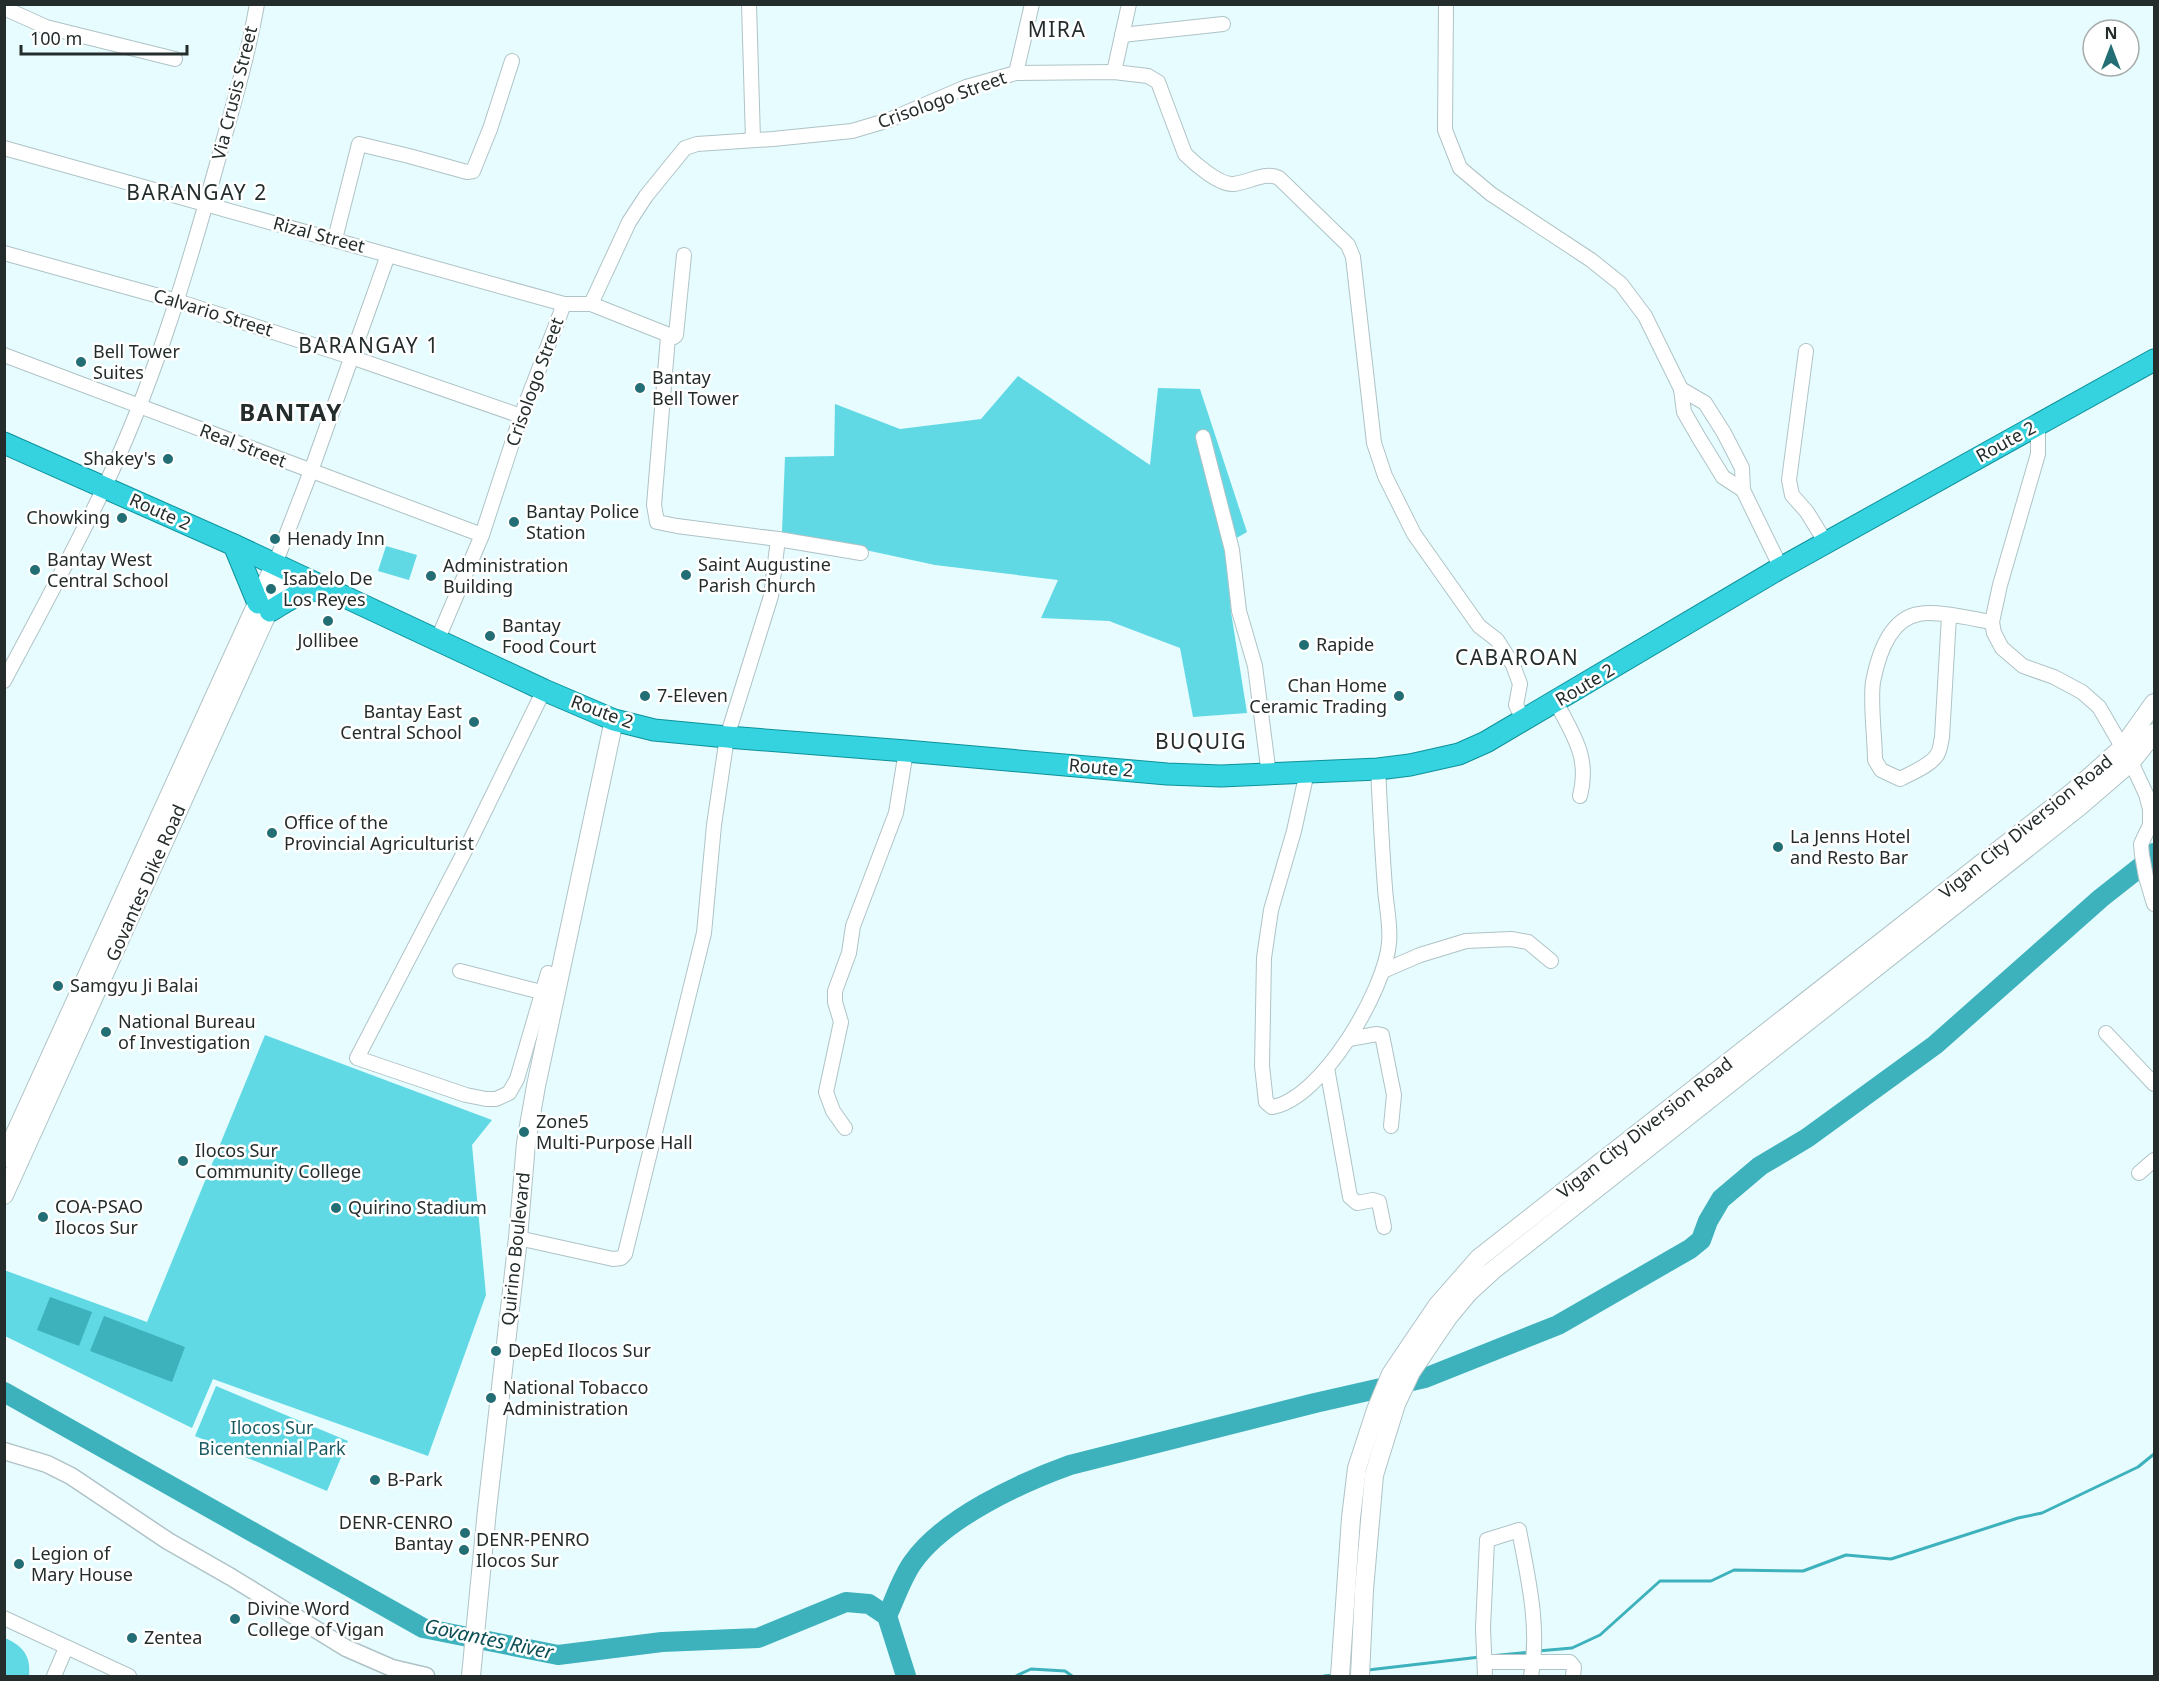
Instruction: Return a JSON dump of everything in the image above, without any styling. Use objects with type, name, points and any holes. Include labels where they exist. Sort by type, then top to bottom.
[{"type":"highway","name":"Route 2","points":[[4,443],[234,545],[437,641],[614,720],[654,729],[727,737],[1167,774],[1269,775],[1378,769],[1436,760],[1458,754],[1486,742],[1781,568],[2154,360]]},
{"type":"highway","points":[[234,545],[264,607],[306,591],[318,589],[332,591]]},
{"type":"main road","name":"Govantes Dike Road","points":[[4,1195],[12,1154],[70,1033],[281,567]]},
{"type":"main road","name":"Vigan City Diversion Road","points":[[1360,1677],[1374,1475],[1396,1404],[1411,1372],[1449,1316],[1469,1292],[1492,1271],[2080,806],[2127,755],[2154,704]]},
{"type":"main road","name":"Quirino Boulevard","points":[[471,1673],[518,1238],[526,1143],[536,1086],[614,720]]},
{"type":"main road","name":"Vigan City Diversion Road","points":[[1340,1677],[1351,1518],[1357,1468],[1376,1410],[1391,1374],[1437,1306],[1479,1258],[2074,792],[2154,733]]},
{"type":"street","name":"Via Crusis Street","points":[[4,681],[104,487],[139,406],[177,301],[206,204],[249,46],[257,4]]},
{"type":"street","points":[[750,4],[753,140]]},
{"type":"street","points":[[1016,73],[1032,4]]},
{"type":"street","points":[[1114,72],[1129,4]]},
{"type":"street","points":[[1446,4],[1445,130],[1460,168],[1491,194],[1591,260],[1622,284],[1645,316],[1681,389],[1684,412],[1723,477],[1743,490]]},
{"type":"street","points":[[4,8],[46,27],[175,59]]},
{"type":"street","points":[[1122,35],[1223,24]]},
{"type":"street","points":[[335,239],[359,144],[466,172],[473,171],[490,129],[512,61]]},
{"type":"street","name":"Crisologo Street","points":[[437,641],[483,535],[521,416],[564,304],[591,304],[629,222],[676,156],[685,148],[698,144],[852,131],[889,120],[966,87],[1016,73],[1114,72],[1148,76],[1158,82],[1185,154],[1219,180],[1232,184],[1273,176],[1279,178],[1348,245],[1353,257],[1374,442],[1385,476],[1414,534],[1479,626],[1497,640],[1513,665],[1520,684],[1516,705],[1524,721]]},
{"type":"street","name":"Rizal Street","points":[[4,148],[564,304]]},
{"type":"street","name":"Calvario Street","points":[[4,254],[177,301],[351,357],[521,416]]},
{"type":"street","points":[[281,567],[310,471],[388,255]]},
{"type":"street","points":[[591,304],[670,337],[675,335],[684,255]]},
{"type":"street","points":[[670,337],[654,505],[657,522],[861,553]]},
{"type":"street","points":[[1806,351],[1789,480],[1792,495],[1826,543]]},
{"type":"street","name":"Real Street","points":[[4,354],[483,535]]},
{"type":"street","points":[[1681,389],[1706,403],[1724,433],[1742,468],[1743,490],[1781,568]]},
{"type":"street","points":[[2038,424],[2038,454],[2000,585],[1992,622],[1994,633],[2002,648],[2022,666],[2054,677],[2082,692],[2099,707],[2127,755],[2146,794],[2150,809],[2150,825],[2141,844],[2146,877],[2154,904]]},
{"type":"street","points":[[1203,437],[1232,550],[1239,610],[1255,666],[1269,775]]},
{"type":"street","points":[[518,1238],[613,1259],[621,1258],[625,1254],[704,933],[714,825],[727,737],[771,596],[778,539]]},
{"type":"street","points":[[1949,616],[1942,736],[1939,749],[1936,756],[1926,764],[1900,779],[1881,770],[1875,760],[1873,684],[1882,650],[1893,630],[1907,618],[1921,613],[1949,616],[1992,622]]},
{"type":"street","points":[[544,690],[470,841],[357,1058],[466,1095],[496,1099],[509,1093],[517,1079],[548,973]]},
{"type":"street","points":[[1556,702],[1576,740],[1582,759],[1584,771],[1580,796]]},
{"type":"street","points":[[845,1128],[833,1111],[826,1092],[841,1022],[835,1002],[835,991],[849,953],[854,926],[896,813],[906,751]]},
{"type":"street","points":[[1306,772],[1294,831],[1271,910],[1264,958],[1262,1066],[1266,1102],[1272,1107],[1283,1105],[1327,1068],[1349,1039],[1383,971],[1389,940],[1378,769]]},
{"type":"street","points":[[1383,971],[1436,949],[1466,941],[1511,939],[1527,942],[1551,961]]},
{"type":"street","points":[[460,971],[541,992]]},
{"type":"street","points":[[2106,1033],[2154,1084]]},
{"type":"street","points":[[1349,1039],[1382,1035],[1394,1095],[1391,1126]]},
{"type":"street","points":[[1327,1068],[1350,1197],[1357,1203],[1373,1200],[1378,1202],[1384,1227]]},
{"type":"street","points":[[2139,1173],[2154,1160]]},
{"type":"street","points":[[4,1451],[47,1464],[71,1476],[168,1541],[346,1647],[392,1668],[426,1677]]},
{"type":"street","points":[[1531,1677],[1534,1659],[1534,1618],[1519,1530],[1487,1540],[1483,1628],[1486,1666],[1534,1659],[1570,1662],[1574,1667],[1573,1677]]},
{"type":"street","points":[[4,1618],[129,1677]]},
{"type":"street","points":[[54,1677],[66,1648]]},
{"type":"green space","points":[[1018,376],[1150,465],[1158,388],[1200,389],[1247,532],[1226,544],[1231,612],[1247,713],[1193,717],[1180,648],[1109,621],[1041,618],[1058,580],[935,565],[782,532],[785,457],[834,456],[835,404],[900,429],[981,419]]},
{"type":"green space","points":[[386,546],[417,555],[409,580],[378,571]]},
{"type":"green space","name":"Quirino Stadium","points":[[265,1035],[492,1120],[472,1145],[486,1295],[428,1456],[213,1379],[192,1428],[5,1336],[4,1270],[147,1322]]},
{"type":"green space","name":"Ilocos Sur Bicentennial Park","points":[[216,1386],[348,1441],[327,1491],[195,1436]]},
{"type":"green space","points":[[5,1638],[17,1644],[25,1652],[29,1663],[29,1676],[5,1676]]},
{"type":"shaded area","points":[[50,1297],[92,1312],[79,1346],[37,1330]]},
{"type":"shaded area","points":[[104,1316],[185,1347],[172,1382],[90,1351]]},
{"type":"waterway","points":[[887,1616],[909,1568],[927,1546],[963,1517],[1007,1492],[1070,1465],[1315,1403],[1425,1378],[1558,1325],[1690,1249],[1701,1240],[1708,1221],[1721,1199],[1760,1166],[1807,1138],[1935,1045],[2101,898],[2153,857],[2154,853]]},
{"type":"waterway","name":"Govantes River","points":[[4,1392],[423,1628],[558,1655],[662,1642],[758,1638],[846,1602],[869,1604],[887,1616],[906,1676]]},
{"type":"waterway","points":[[1538,1651],[1572,1648],[1600,1635],[1660,1581],[1711,1581],[1734,1570],[1803,1571],[1846,1555],[1891,1559],[2018,1518],[2042,1513],[2138,1467],[2154,1454]]},
{"type":"waterway","points":[[1490,1656],[1531,1652]]},
{"type":"waterway","points":[[1368,1670],[1480,1657]]},
{"type":"waterway","points":[[1016,1676],[1031,1669],[1065,1671],[1072,1676]]},
{"type":"waterway","points":[[1324,1676],[1334,1675]]},
{"type":"place","name":"Bell Tower Suites","points":[[81,362]]},
{"type":"place","name":"Bantay Bell Tower","points":[[640,388]]},
{"type":"place","name":"Shakey's","points":[[168,459]]},
{"type":"place","name":"Chowking","points":[[122,518]]},
{"type":"place","name":"Bantay Police Station","points":[[514,522]]},
{"type":"place","name":"Henady Inn","points":[[275,539]]},
{"type":"place","name":"Bantay West Central School","points":[[35,570]]},
{"type":"place","name":"Saint Augustine Parish Church","points":[[686,575]]},
{"type":"place","name":"Administration Building","points":[[431,576]]},
{"type":"place","name":"Isabelo De Los Reyes","points":[[271,589]]},
{"type":"place","name":"Jollibee","points":[[328,621]]},
{"type":"place","name":"Bantay Food Court","points":[[490,636]]},
{"type":"place","name":"Rapide","points":[[1304,645]]},
{"type":"place","name":"7-Eleven","points":[[645,696]]},
{"type":"place","name":"Chan Home Ceramic Trading","points":[[1399,696]]},
{"type":"place","name":"Bantay East Central School","points":[[474,722]]},
{"type":"place","name":"Office of the Provincial Agriculturist","points":[[272,833]]},
{"type":"place","name":"La Jenns Hotel and Resto Bar","points":[[1778,847]]},
{"type":"place","name":"Samgyu Ji Balai","points":[[58,986]]},
{"type":"place","name":"National Bureau of Investigation","points":[[106,1032]]},
{"type":"place","name":"Zone5 Multi-Purpose Hall","points":[[524,1132]]},
{"type":"place","name":"Ilocos Sur Community College","points":[[183,1161]]},
{"type":"place","name":"Quirino Stadium","points":[[336,1208]]},
{"type":"place","name":"COA-PSAO Ilocos Sur","points":[[43,1217]]},
{"type":"place","name":"DepEd Ilocos Sur","points":[[496,1351]]},
{"type":"place","name":"National Tobacco Administration","points":[[491,1398]]},
{"type":"place","name":"B-Park","points":[[375,1480]]},
{"type":"place","name":"DENR-CENRO Bantay","points":[[465,1533]]},
{"type":"place","name":"DENR-PENRO Ilocos Sur","points":[[464,1550]]},
{"type":"place","name":"Legion of Mary House","points":[[19,1564]]},
{"type":"place","name":"Divine Word College of Vigan","points":[[235,1619]]},
{"type":"place","name":"Zentea","points":[[132,1638]]},
{"type":"district","name":"MIRA","points":[[1057,30]]},
{"type":"district","name":"BARANGAY 2","points":[[197,193]]},
{"type":"district","name":"BARANGAY 1","points":[[369,346]]},
{"type":"district","name":"BANTAY","points":[[291,413]]},
{"type":"district","name":"CABAROAN","points":[[1517,658]]},
{"type":"district","name":"BUQUIG","points":[[1201,742]]}]
